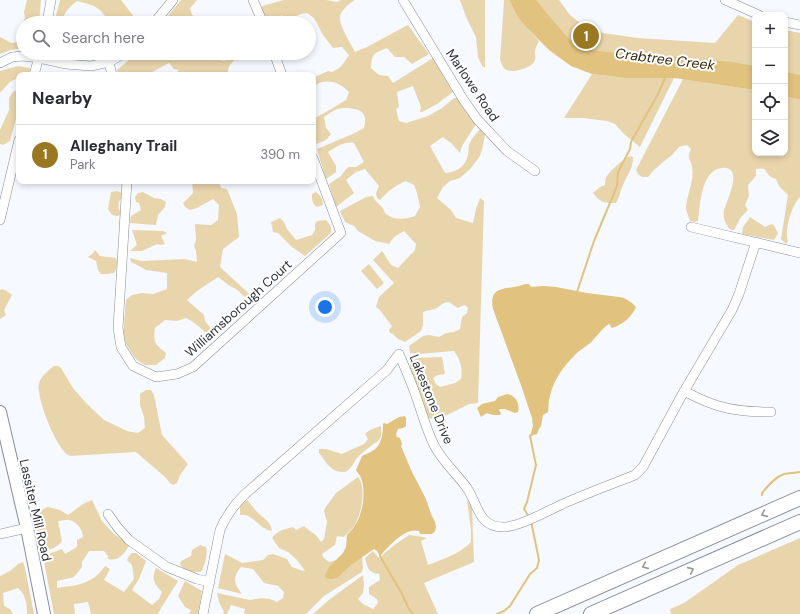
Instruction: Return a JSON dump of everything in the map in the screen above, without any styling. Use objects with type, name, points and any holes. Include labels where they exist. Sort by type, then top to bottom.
[{"type":"highway","points":[[537,614],[800,498]]},
{"type":"highway","points":[[591,614],[800,522]]},
{"type":"main road","name":"Lassiter Mill Road","points":[[0,412],[27,528],[44,614]]},
{"type":"street","points":[[48,16],[51,0]]},
{"type":"street","points":[[160,16],[173,0]]},
{"type":"street","points":[[253,0],[260,16]]},
{"type":"street","name":"Marlowe Road","points":[[403,0],[463,99],[477,119],[507,151],[535,171]]},
{"type":"street","points":[[725,0],[742,3],[755,12]]},
{"type":"street","points":[[788,23],[800,25]]},
{"type":"street","points":[[0,63],[16,57]]},
{"type":"street","points":[[35,72],[38,60]]},
{"type":"street","points":[[54,60],[66,64],[91,66],[113,60]]},
{"type":"street","points":[[277,60],[281,72]]},
{"type":"street","points":[[109,62],[111,72]]},
{"type":"street","points":[[0,220],[16,153]]},
{"type":"street","name":"Williamsborough Court","points":[[127,184],[118,328],[121,347],[133,366],[156,377],[177,374],[193,367],[341,233],[316,166]]},
{"type":"street","points":[[691,227],[800,253]]},
{"type":"street","name":"Lakestone Drive","points":[[203,614],[220,530],[225,519],[237,502],[386,370],[395,361],[399,354],[412,383],[426,426],[441,458],[468,489],[485,521],[498,526],[511,526],[635,474],[643,467],[739,294],[756,242]]},
{"type":"street","points":[[684,391],[711,404],[724,408],[756,412],[771,412]]},
{"type":"street","points":[[108,514],[129,540],[162,563],[197,579],[210,582]]},
{"type":"street","points":[[0,534],[27,528]]},
{"type":"shaded area","points":[[27,0],[41,0],[40,16],[25,16],[24,12]]},
{"type":"shaded area","points":[[60,0],[121,0],[134,16],[105,16],[100,10],[88,4],[77,1],[67,10],[64,16],[56,16]]},
{"type":"shaded area","points":[[181,0],[197,0],[190,8],[194,16],[168,16]]},
{"type":"shaded area","points":[[284,0],[326,0],[337,2],[341,0],[355,0],[342,11],[340,20],[355,52],[408,25],[429,54],[412,64],[404,57],[395,57],[387,48],[374,55],[371,68],[379,75],[388,76],[393,83],[433,58],[453,92],[437,104],[420,112],[421,107],[413,86],[397,92],[399,107],[396,109],[399,121],[406,123],[428,116],[442,108],[454,98],[458,98],[476,124],[462,146],[460,153],[443,137],[430,146],[445,173],[452,172],[464,164],[468,156],[470,143],[480,129],[485,134],[480,156],[471,168],[460,178],[450,181],[443,187],[437,198],[451,210],[456,218],[473,223],[480,198],[484,201],[478,403],[469,404],[443,417],[432,419],[426,417],[409,371],[411,361],[414,359],[442,357],[445,374],[438,375],[433,378],[436,384],[440,387],[455,383],[461,379],[462,372],[458,357],[454,351],[419,354],[410,353],[409,346],[423,336],[429,335],[439,337],[446,333],[454,332],[460,329],[462,317],[467,313],[468,308],[465,305],[458,308],[447,302],[435,309],[423,312],[423,325],[421,331],[405,342],[390,333],[389,330],[392,326],[376,307],[379,297],[394,283],[373,260],[382,251],[391,265],[398,268],[415,250],[416,244],[404,231],[394,237],[389,244],[375,241],[358,231],[354,226],[345,222],[340,211],[366,197],[373,196],[385,213],[393,218],[400,219],[415,216],[420,207],[414,185],[406,181],[399,184],[380,200],[377,198],[376,193],[379,186],[365,169],[356,172],[346,180],[354,193],[336,207],[329,184],[341,176],[349,167],[356,167],[364,162],[354,143],[341,145],[328,152],[336,166],[336,172],[326,179],[317,149],[364,128],[365,117],[360,111],[349,108],[341,108],[333,111],[324,117],[326,128],[331,134],[326,140],[316,144],[316,117],[346,100],[349,92],[341,85],[328,81],[316,85],[316,77],[328,71],[332,72],[339,68],[349,55],[342,47],[333,48],[323,35],[316,22],[316,16],[311,16],[307,13],[296,16],[265,16],[261,11],[262,6]]},
{"type":"shaded area","points":[[460,0],[485,0],[485,68],[482,66],[478,57],[476,37],[466,17]]},
{"type":"shaded area","points":[[504,0],[509,0],[517,16],[539,41],[535,50],[534,62],[526,68],[510,71],[503,66],[500,60]]},
{"type":"shaded area","points":[[523,0],[559,0],[570,15],[588,29],[603,33],[638,38],[715,43],[738,15],[752,21],[752,78],[587,60]]},
{"type":"shaded area","points":[[788,31],[800,33],[800,87],[788,85]]},
{"type":"shaded area","points":[[0,37],[12,43],[16,42],[16,49],[0,54]]},
{"type":"shaded area","points":[[129,60],[235,60],[230,65],[228,72],[177,72],[179,70],[174,69],[169,63],[152,72],[118,72],[117,70]]},
{"type":"shaded area","points":[[18,66],[30,68],[29,72],[16,72],[16,79],[10,82],[0,93],[0,71]]},
{"type":"shaded area","points":[[592,74],[626,78],[674,78],[640,147],[624,134],[615,124],[607,121],[583,118],[564,118]]},
{"type":"shaded area","points":[[683,79],[752,90],[752,156],[788,156],[788,97],[800,100],[800,197],[794,206],[788,224],[788,241],[786,244],[781,239],[788,195],[779,186],[776,179],[771,177],[764,169],[756,169],[756,176],[748,185],[749,196],[745,205],[748,210],[741,217],[734,230],[728,227],[724,216],[724,210],[733,184],[732,172],[728,169],[721,168],[714,170],[709,175],[705,182],[701,198],[698,221],[695,222],[690,221],[686,209],[693,172],[689,157],[691,149],[687,145],[679,147],[648,177],[642,177],[636,170]]},
{"type":"shaded area","points":[[16,90],[16,119],[10,141],[3,145],[0,144],[0,130],[9,110],[9,98]]},
{"type":"shaded area","points":[[630,156],[633,157],[630,172],[616,203],[600,201],[593,193],[605,185],[606,178],[615,167]]},
{"type":"shaded area","points":[[192,184],[220,184],[221,188],[227,189],[237,214],[239,237],[223,249],[220,267],[257,301],[252,303],[236,289],[218,277],[197,291],[187,300],[204,315],[205,321],[217,336],[215,338],[211,338],[196,324],[186,318],[177,321],[165,320],[155,328],[154,337],[157,345],[166,353],[165,358],[156,365],[145,365],[134,357],[126,344],[123,335],[126,300],[132,295],[142,293],[153,294],[167,289],[167,273],[146,270],[131,262],[130,258],[142,261],[185,259],[197,262],[194,246],[196,240],[195,224],[211,225],[218,220],[219,205],[213,199],[197,208],[190,210],[185,207],[183,203],[193,193]]},
{"type":"shaded area","points":[[117,191],[122,193],[122,198],[119,204],[121,215],[117,216],[112,215],[108,209],[111,192]]},
{"type":"shaded area","points":[[143,192],[166,202],[165,207],[158,215],[156,225],[130,223],[131,216],[141,210],[135,197],[138,193]]},
{"type":"shaded area","points":[[316,192],[321,197],[323,203],[323,205],[317,207],[313,203],[312,198],[312,194]]},
{"type":"shaded area","points":[[750,217],[765,227],[773,224],[778,233],[774,240],[742,234],[743,227]]},
{"type":"shaded area","points":[[280,218],[296,240],[312,235],[317,221],[326,220],[329,223],[331,233],[305,256],[292,247],[278,233],[273,232],[271,222]]},
{"type":"shaded area","points":[[132,230],[163,231],[167,233],[161,236],[165,244],[157,244],[142,251],[130,251],[137,245]]},
{"type":"shaded area","points":[[95,250],[100,256],[116,258],[117,266],[114,273],[101,274],[98,270],[96,261],[88,257]]},
{"type":"shaded area","points":[[369,264],[384,283],[377,289],[361,271]]},
{"type":"shaded area","points":[[2,289],[12,295],[4,310],[6,315],[0,319],[0,290]]},
{"type":"shaded area","points":[[54,366],[61,368],[73,388],[104,420],[127,431],[138,433],[145,428],[144,417],[140,405],[140,394],[146,390],[151,390],[154,395],[162,435],[188,464],[180,475],[177,483],[173,485],[170,483],[136,452],[70,456],[65,452],[53,434],[40,399],[39,383],[41,378]]},
{"type":"shaded area","points":[[381,426],[381,436],[379,440],[360,455],[345,472],[331,468],[319,453],[319,449],[326,449],[342,454],[364,444],[368,439],[365,434]]},
{"type":"shaded area","points":[[358,477],[361,482],[363,494],[361,509],[357,521],[344,537],[337,536],[335,545],[322,554],[323,557],[329,562],[362,557],[362,572],[324,596],[306,614],[244,614],[245,609],[231,605],[227,614],[223,614],[224,612],[219,602],[217,593],[250,600],[262,598],[277,602],[283,598],[284,592],[278,586],[264,583],[253,569],[241,567],[236,574],[235,580],[237,587],[242,594],[218,588],[225,554],[242,563],[263,560],[268,555],[273,554],[287,559],[292,567],[305,571],[297,560],[288,552],[279,548],[272,538],[276,533],[282,530],[293,527],[296,530],[304,526],[321,542],[324,539],[327,522],[324,511],[325,508],[336,493]]},
{"type":"shaded area","points":[[92,500],[102,521],[114,534],[130,545],[121,556],[112,560],[108,559],[108,556],[104,551],[89,551],[82,562],[82,567],[74,577],[57,581],[57,588],[77,585],[91,580],[100,573],[105,566],[110,569],[104,580],[124,592],[134,579],[132,565],[127,560],[132,553],[136,553],[146,561],[139,579],[132,590],[152,605],[159,599],[162,592],[154,581],[156,568],[178,581],[158,613],[159,614],[91,614],[88,602],[74,604],[75,614],[54,614],[43,556],[62,549],[65,554],[77,547],[77,540],[83,537],[83,534],[79,526],[74,522],[68,520],[58,521],[62,541],[55,547],[41,552],[33,514],[48,507],[60,510],[68,515],[88,501]]},
{"type":"shaded area","points":[[247,500],[269,523],[272,531],[260,525],[251,517],[240,515],[240,506]]},
{"type":"shaded area","points":[[467,500],[472,507],[474,562],[424,583],[438,614],[313,614],[330,599],[363,575],[363,593],[358,599],[363,604],[373,609],[378,603],[377,599],[369,594],[369,587],[380,580],[379,574],[369,569],[365,558],[373,551],[379,558],[409,535],[427,538],[421,541],[428,565],[462,550],[471,542]]},
{"type":"shaded area","points":[[800,538],[800,614],[671,614],[670,609],[684,603],[738,565]]},
{"type":"shaded area","points":[[200,545],[206,547],[207,550],[206,560],[201,572],[192,572],[184,569],[180,564],[181,561],[191,556],[192,550]]},
{"type":"shaded area","points":[[23,562],[34,614],[27,614],[26,600],[18,588],[3,593],[4,606],[10,609],[13,614],[1,614],[0,576]]},
{"type":"shaded area","points":[[185,581],[202,591],[198,614],[189,614],[191,610],[185,607],[178,596]]},
{"type":"water","name":"Crabtree Creek","points":[[509,0],[536,0],[569,39],[589,50],[731,62],[752,66],[752,90],[674,78],[626,78],[592,74],[571,66],[549,50],[517,16]]},
{"type":"water","points":[[788,73],[800,75],[800,100],[788,97]]},
{"type":"water","points":[[529,284],[531,287],[556,287],[624,298],[636,307],[632,314],[623,323],[612,328],[609,324],[606,326],[592,342],[577,353],[566,365],[553,385],[549,398],[548,412],[543,415],[541,426],[537,434],[530,436],[533,426],[532,418],[493,309],[492,301],[494,295],[501,289]]},
{"type":"water","points":[[507,394],[513,396],[517,400],[518,412],[515,413],[505,409],[500,409],[500,415],[487,413],[481,417],[477,408],[482,404],[495,401],[498,397]]},
{"type":"water","points":[[405,416],[406,426],[398,429],[396,434],[397,437],[400,438],[402,444],[401,446],[411,470],[426,499],[435,522],[435,531],[432,534],[420,534],[419,531],[408,532],[398,538],[380,556],[374,549],[351,565],[337,578],[326,578],[325,575],[330,566],[343,553],[346,547],[347,535],[357,522],[361,512],[363,483],[356,470],[362,456],[371,452],[379,445],[382,438],[384,423],[387,424],[399,417]]},
{"type":"waterway","points":[[577,292],[594,241],[617,186],[618,172],[630,149],[631,142],[658,94],[666,76]]},
{"type":"waterway","points":[[529,517],[524,509],[536,465],[530,436],[532,434]]},
{"type":"waterway","points":[[762,495],[762,493],[778,477],[784,474],[800,472]]},
{"type":"waterway","points":[[497,614],[510,606],[530,574],[537,568],[539,560],[531,521]]},
{"type":"waterway","points":[[380,553],[380,556],[413,614]]},
{"type":"place","name":"Alleghany Trail","points":[[586,36]]}]
